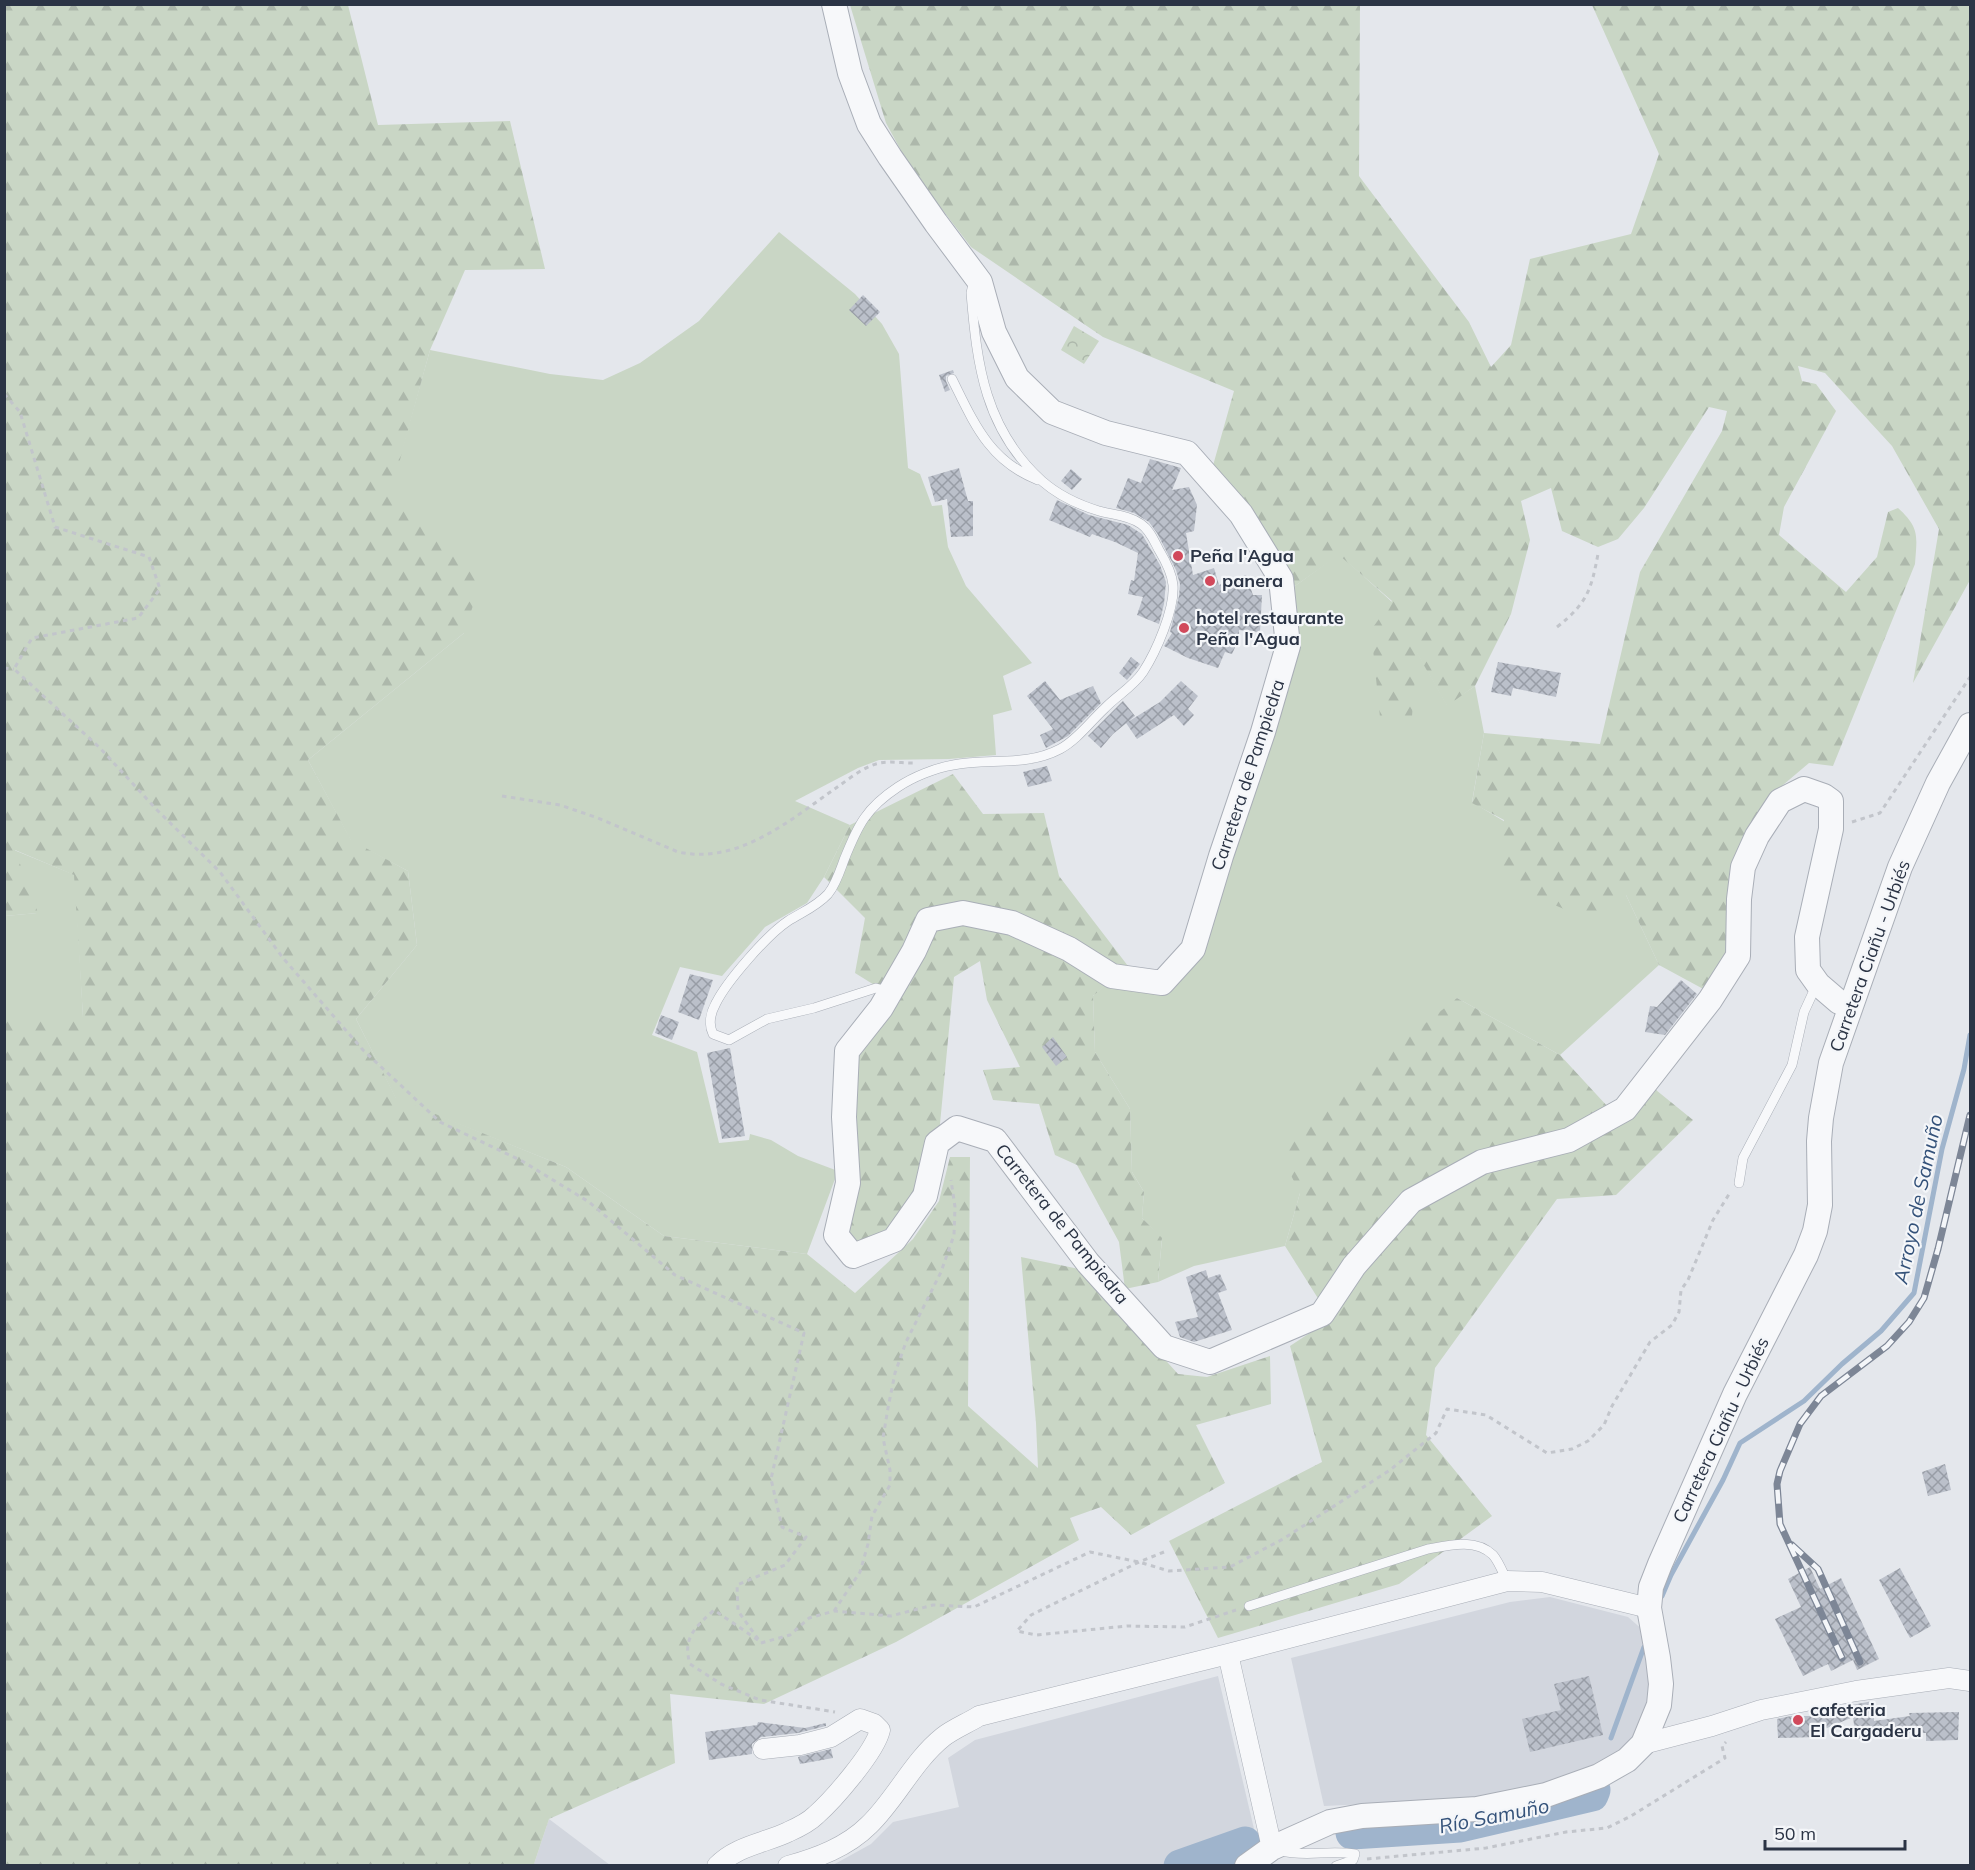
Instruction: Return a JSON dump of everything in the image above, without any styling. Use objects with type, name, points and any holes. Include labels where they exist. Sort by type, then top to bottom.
[{"type":"street","name":"Carretera de Pampiedra","points":[[834,4],[850,74],[869,124],[922,205],[980,282],[994,333],[1017,378],[1052,412],[1106,433],[1187,453],[1241,514],[1281,579],[1288,646],[1263,732],[1221,856],[1193,949],[1162,982],[1112,976],[1069,949],[1011,923],[963,913],[928,920],[891,992],[847,1051],[844,1117],[848,1183],[836,1235],[853,1256],[894,1240],[925,1196],[938,1143],[957,1128],[994,1140],[1088,1263],[1164,1347],[1210,1362],[1322,1314],[1354,1266],[1411,1201],[1482,1162],[1569,1140],[1624,1109],[1710,1000],[1737,956],[1739,899],[1743,867],[1757,836],[1780,801],[1804,789],[1831,801],[1831,828],[1807,937],[1808,970],[1818,984]]},
{"type":"street","name":"Carretera Ciañu - Urbiés","points":[[1246,1866],[1272,1848],[1330,1822],[1362,1816],[1477,1809],[1546,1795],[1599,1776],[1627,1760],[1643,1744],[1659,1705],[1658,1658],[1649,1608],[1651,1587],[1659,1564],[1735,1394],[1806,1255],[1815,1231],[1820,1205],[1821,1118],[1831,1064],[1900,867],[1938,783],[1971,725]]},
{"type":"street","points":[[1818,984],[1839,1002],[1850,1005]]},
{"type":"street","points":[[788,1866],[837,1848],[869,1825],[917,1764],[943,1737],[979,1716],[1507,1581],[1542,1582],[1649,1608]]},
{"type":"street","points":[[1228,1654],[1272,1848]]},
{"type":"street","points":[[1643,1744],[1712,1726],[1761,1710],[1856,1691],[1949,1678],[1971,1681]]},
{"type":"street","points":[[717,1866],[737,1852],[757,1842],[787,1832],[816,1816],[866,1759],[880,1730],[874,1724],[860,1719],[831,1737],[800,1745],[762,1749]]},
{"type":"lane","points":[[975,276],[971,293],[978,362],[992,412],[1006,438],[1043,482]]},
{"type":"lane","points":[[891,992],[876,988],[814,1008],[767,1019],[729,1040],[713,1034],[710,1027],[715,1005],[758,949],[789,921],[809,911],[828,893],[859,826],[873,806],[907,782],[953,765],[1031,760],[1060,749],[1074,740],[1106,706],[1135,683],[1142,674],[1160,642],[1173,593],[1173,582],[1162,555],[1148,531],[1141,524],[1115,513],[1102,512],[1072,501],[1043,482],[1021,473],[996,454],[981,434],[952,379]]},
{"type":"lane","points":[[1739,1184],[1743,1158],[1792,1065],[1804,1012],[1818,984]]},
{"type":"lane","points":[[1250,1606],[1428,1549],[1451,1544],[1482,1547],[1494,1556],[1507,1581]]},
{"type":"lane","points":[[1272,1848],[1293,1854],[1315,1852],[1355,1854],[1353,1860],[1336,1866]]},
{"type":"path","points":[[4,394],[20,412],[55,527],[149,557],[160,589],[138,618],[32,638],[14,669]]},
{"type":"path","points":[[1557,627],[1585,600],[1598,554]]},
{"type":"path","points":[[4,668],[14,669],[100,748],[157,810],[220,872],[283,958],[363,1050],[440,1122],[522,1161],[589,1202],[675,1275],[804,1334],[771,1479],[782,1527],[806,1537],[785,1564],[737,1586],[738,1611],[762,1643]]},
{"type":"path","points":[[1831,828],[1880,813],[1971,677]]},
{"type":"path","points":[[502,796],[560,805],[598,818],[678,852],[699,855],[720,852],[753,842],[779,828],[870,767],[880,763],[914,762]]},
{"type":"path","points":[[834,1611],[860,1572],[873,1516],[890,1485],[890,1470],[883,1438],[888,1408],[895,1373],[906,1342],[941,1272],[954,1235],[955,1207],[951,1176]]},
{"type":"path","points":[[762,1643],[790,1635],[809,1617],[834,1611],[891,1616],[933,1605],[974,1607],[1089,1552],[1139,1562],[1169,1571],[1230,1568],[1283,1539],[1390,1470],[1436,1433],[1447,1409],[1486,1415],[1548,1453],[1572,1449],[1588,1440],[1604,1425],[1612,1406],[1650,1342],[1672,1325],[1679,1312],[1681,1290],[1688,1280],[1713,1220],[1739,1184]]},
{"type":"path","points":[[1164,1552],[1031,1615],[1017,1631],[1036,1635],[1127,1626],[1185,1627],[1250,1606]]},
{"type":"path","points":[[762,1643],[714,1610],[698,1625],[690,1637],[686,1651],[690,1664],[721,1683],[760,1700],[838,1712],[860,1719]]},
{"type":"path","points":[[1353,1860],[1486,1848],[1566,1832],[1606,1828],[1631,1816],[1725,1758],[1722,1746]]},
{"type":"shaded area","points":[[1550,1597],[1628,1617],[1644,1631],[1649,1663],[1647,1710],[1637,1732],[1619,1751],[1568,1776],[1536,1787],[1472,1799],[1324,1806],[1291,1658],[1510,1602]]},
{"type":"shaded area","points":[[1218,1676],[1255,1833],[1163,1865],[833,1865],[871,1844],[893,1822],[959,1807],[948,1758],[975,1740]]},
{"type":"shaded area","points":[[549,1819],[610,1865],[529,1866],[534,1864]]},
{"type":"green space","points":[[5,5],[348,5],[378,125],[510,121],[545,269],[465,270],[430,350],[392,489],[483,575],[464,633],[308,760],[351,840],[408,871],[417,945],[356,1019],[396,1098],[566,1167],[664,1236],[807,1254],[855,1293],[913,1239],[939,1201],[950,1157],[970,1157],[968,1406],[1038,1468],[1021,1257],[1084,1270],[1178,1374],[1207,1377],[1270,1356],[1271,1404],[1196,1425],[1225,1483],[1131,1535],[1101,1507],[1070,1518],[1079,1540],[896,1642],[764,1704],[670,1694],[675,1763],[549,1819],[534,1864],[5,1865],[5,1017],[83,1017],[74,875],[15,850],[38,913],[5,916]]},
{"type":"green space","points":[[850,5],[1360,5],[1359,176],[1469,322],[1491,367],[1511,345],[1530,259],[1631,234],[1659,154],[1592,5],[1970,5],[1970,580],[1913,683],[1939,529],[1892,446],[1825,373],[1798,366],[1802,381],[1816,384],[1836,411],[1784,507],[1779,535],[1846,592],[1877,557],[1888,512],[1898,508],[1914,527],[1915,564],[1833,766],[1809,763],[1776,791],[1729,955],[1707,991],[1659,965],[1626,895],[1587,919],[1499,881],[1504,820],[1472,803],[1484,733],[1600,744],[1640,572],[1722,431],[1727,411],[1709,407],[1644,508],[1618,539],[1598,547],[1562,531],[1551,488],[1521,501],[1530,540],[1511,614],[1475,686],[1447,706],[1417,653],[1412,716],[1380,717],[1371,630],[1392,601],[1339,555],[1295,586],[1246,509],[1212,469],[1234,391],[1103,337],[971,247],[911,169],[886,123]]},
{"type":"green space","points":[[779,232],[855,294],[882,324],[899,354],[908,468],[920,474],[932,506],[942,505],[948,547],[966,586],[1032,663],[1003,676],[1012,710],[993,715],[996,755],[949,759],[879,760],[858,768],[795,801],[850,825],[824,877],[807,903],[765,927],[722,976],[680,967],[652,1035],[697,1052],[719,1143],[749,1140],[750,1134],[771,1140],[798,1156],[838,1171],[807,1254],[664,1236],[566,1167],[396,1099],[356,1019],[417,945],[408,871],[351,841],[308,760],[464,633],[391,489],[430,350],[550,374],[603,380],[640,363],[699,321]]},
{"type":"green space","points":[[1074,326],[1099,341],[1084,364],[1061,350]]},
{"type":"green space","points":[[1339,554],[1392,602],[1447,705],[1475,686],[1484,733],[1472,802],[1626,895],[1659,965],[1560,1055],[1457,998],[1300,1193],[1285,1246],[1194,1266],[1158,1282],[1162,1239],[1142,1218],[1144,1192],[1132,1172],[1130,1109],[1095,1052],[1093,996],[1105,985],[1136,992],[1167,988],[1296,648],[1295,586]]},
{"type":"green space","points":[[953,774],[983,814],[1044,813],[1059,876],[1128,966],[1093,996],[1095,1052],[1130,1109],[1132,1172],[1144,1192],[1142,1218],[1162,1238],[1158,1282],[1125,1289],[1119,1242],[1077,1165],[1055,1155],[1039,1104],[993,1100],[983,1070],[1020,1067],[987,1000],[980,961],[954,977],[940,1124],[938,1174],[892,1226],[856,1246],[844,1233],[855,1053],[900,1001],[855,973],[865,918],[824,877],[850,825]]},
{"type":"green space","points":[[14,850],[75,875],[83,1017],[5,1017],[5,916],[37,913]]},
{"type":"green space","points":[[1457,998],[1560,1055],[1620,1120],[1656,1090],[1693,1120],[1616,1195],[1557,1199],[1435,1368],[1426,1435],[1492,1516],[1399,1584],[1218,1638],[1169,1541],[1322,1462],[1290,1346],[1331,1319],[1285,1246],[1300,1193],[1275,1144]]},
{"type":"building","points":[[863,295],[880,312],[866,326],[849,310]]},
{"type":"building","points":[[953,370],[954,373],[946,376],[950,390],[945,392],[939,375]]},
{"type":"building","points":[[1150,459],[1181,468],[1172,490],[1189,487],[1197,505],[1194,531],[1186,533],[1193,575],[1214,568],[1219,585],[1246,575],[1253,595],[1262,595],[1260,632],[1239,630],[1239,639],[1232,654],[1225,652],[1218,668],[1188,658],[1164,646],[1172,633],[1170,632],[1179,596],[1180,584],[1176,570],[1149,522],[1134,513],[1116,508],[1128,478],[1141,483]]},
{"type":"building","points":[[959,468],[968,501],[973,501],[973,536],[951,537],[947,499],[935,502],[928,477]]},
{"type":"building","points":[[1071,469],[1082,479],[1072,490],[1061,481]]},
{"type":"building","points":[[1057,500],[1089,515],[1128,525],[1142,534],[1160,565],[1166,582],[1159,624],[1137,615],[1143,597],[1128,594],[1131,580],[1134,581],[1138,553],[1115,542],[1092,534],[1090,537],[1049,520]]},
{"type":"building","points":[[1131,657],[1140,664],[1127,680],[1119,673]]},
{"type":"building","points":[[1498,662],[1561,673],[1556,697],[1513,688],[1511,696],[1491,692]]},
{"type":"building","points":[[1045,681],[1060,700],[1093,686],[1101,703],[1068,736],[1046,748],[1040,735],[1053,729],[1027,696]]},
{"type":"building","points":[[1181,681],[1198,696],[1188,709],[1194,715],[1184,726],[1174,715],[1137,739],[1126,723],[1160,702]]},
{"type":"building","points":[[1123,701],[1135,716],[1113,734],[1101,748],[1088,736]]},
{"type":"building","points":[[1047,766],[1052,781],[1028,787],[1023,772]]},
{"type":"building","points":[[690,974],[713,980],[699,1020],[678,1012]]},
{"type":"building","points":[[1681,980],[1697,994],[1665,1035],[1645,1032],[1650,1006],[1657,1007]]},
{"type":"building","points":[[661,1015],[679,1022],[672,1040],[655,1033]]},
{"type":"building","points":[[1053,1037],[1067,1057],[1056,1066],[1042,1047]]},
{"type":"building","points":[[730,1048],[745,1136],[722,1139],[707,1053]]},
{"type":"building","points":[[1206,1270],[1208,1278],[1220,1274],[1227,1290],[1218,1293],[1232,1330],[1194,1342],[1180,1337],[1175,1322],[1198,1317],[1186,1277]]},
{"type":"building","points":[[1945,1464],[1951,1490],[1928,1496],[1922,1472]]},
{"type":"building","points":[[1810,1567],[1820,1589],[1841,1578],[1879,1659],[1857,1670],[1853,1660],[1831,1671],[1828,1664],[1803,1676],[1775,1619],[1801,1607],[1788,1579]]},
{"type":"building","points":[[1900,1568],[1931,1626],[1910,1638],[1879,1580]]},
{"type":"building","points":[[1589,1676],[1603,1735],[1530,1752],[1522,1719],[1561,1710],[1554,1684]]},
{"type":"building","points":[[1873,1701],[1874,1721],[1910,1716],[1909,1713],[1959,1712],[1958,1740],[1926,1741],[1926,1733],[1892,1733],[1892,1735],[1856,1739],[1853,1717],[1820,1731],[1820,1737],[1778,1738],[1777,1719],[1791,1716],[1820,1716],[1852,1707],[1852,1705]]},
{"type":"building","points":[[758,1722],[805,1728],[826,1723],[826,1726],[798,1733],[761,1737],[752,1744],[752,1754],[709,1760],[705,1732],[757,1725]]},
{"type":"building","points":[[831,1749],[833,1758],[800,1764],[798,1757]]},
{"type":"waterway","name":"Arroyo de Samuño","points":[[1662,1596],[1740,1443],[1804,1401],[1842,1364],[1881,1331],[1914,1293],[1942,1149],[1964,1069],[1970,1035]]},
{"type":"waterway","points":[[1611,1738],[1644,1647]]},
{"type":"waterway","name":"Río Samuño","points":[[1352,1833],[1460,1826],[1592,1795],[1594,1790]]},
{"type":"waterway","name":"Río Samuño","points":[[1180,1866],[1245,1843]]},
{"type":"railway","points":[[1842,1658],[1780,1524],[1777,1484],[1780,1471],[1800,1424],[1821,1396],[1887,1346],[1909,1322],[1924,1298],[1970,1115]]},
{"type":"railway","points":[[1792,1545],[1818,1569],[1860,1662]]},
{"type":"place","name":"Peña l'Agua","points":[[1178,556]]},
{"type":"place","name":"panera","points":[[1210,581]]},
{"type":"place","name":"hotel restaurante Peña l'Agua","points":[[1184,628]]},
{"type":"place","name":"cafeteria El Cargaderu","points":[[1798,1720]]}]
